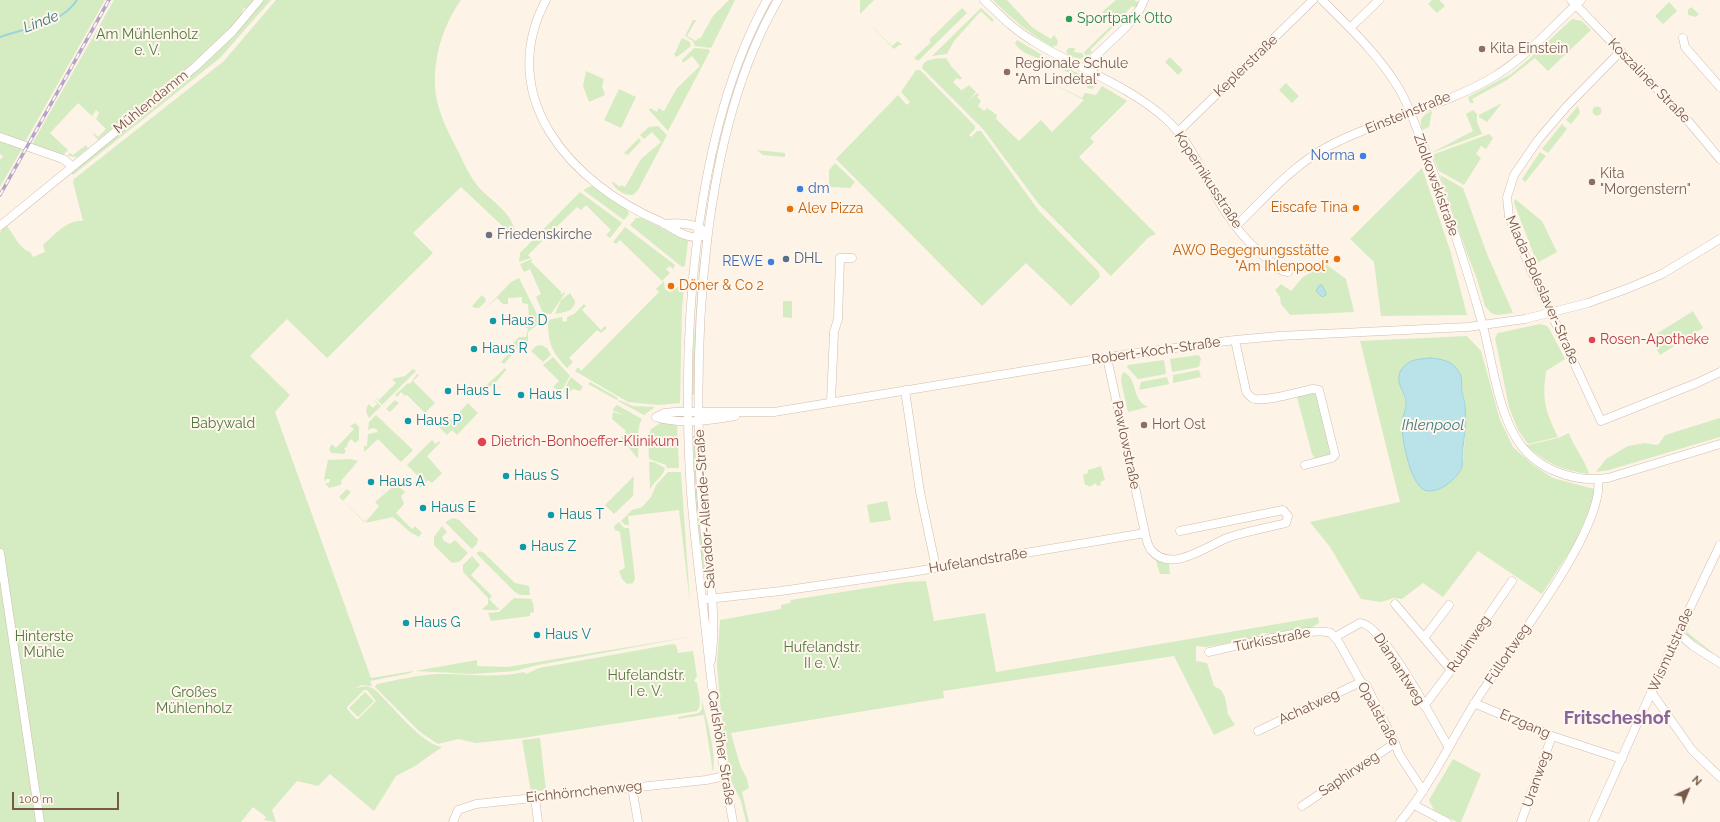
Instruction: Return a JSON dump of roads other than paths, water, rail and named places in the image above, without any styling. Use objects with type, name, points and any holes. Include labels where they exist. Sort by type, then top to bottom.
[{"type":"street","name":"Mühlendamm","points":[[72,166],[209,54],[233,31],[259,0]]},
{"type":"street","points":[[546,0],[533,32],[529,64],[532,93],[542,121],[558,145],[590,178],[625,203],[675,231],[699,237],[709,234]]},
{"type":"street","name":"Salvador-Allende-Straße","points":[[710,673],[691,492],[689,416],[690,329],[700,227],[713,151],[731,85],[751,32],[767,0]]},
{"type":"street","name":"Salvador-Allende-Straße","points":[[710,673],[714,628],[701,493],[698,416],[700,330],[709,234],[722,153],[740,88],[759,36],[778,0]]},
{"type":"street","name":"Kopernikusstraße","points":[[984,0],[1013,27],[1028,38],[1146,103],[1178,132],[1190,148],[1223,209],[1255,250],[1283,271],[1288,272]]},
{"type":"street","points":[[1086,69],[1089,62],[1133,19],[1144,0]]},
{"type":"street","name":"Keplerstraße","points":[[1178,132],[1313,0]]},
{"type":"street","name":"Ziolkowskistraße","points":[[1322,0],[1350,28],[1383,65],[1398,87],[1410,113],[1450,221],[1483,326],[1506,416],[1512,431],[1521,446],[1538,461],[1558,472],[1578,478],[1598,479],[1720,444]]},
{"type":"street","points":[[1350,28],[1378,0]]},
{"type":"street","name":"Koszaliner Straße","points":[[1576,2],[1689,122],[1720,158]]},
{"type":"street","name":"Einsteinstraße","points":[[1236,226],[1290,174],[1314,155],[1340,141],[1466,90],[1502,72],[1531,48],[1576,2]]},
{"type":"street","points":[[1683,38],[1685,47],[1720,87]]},
{"type":"street","name":"Mlada-Boleslaver-Straße","points":[[1621,51],[1567,106],[1538,140],[1521,165],[1509,187],[1507,208],[1509,217],[1550,314],[1601,421],[1697,383],[1720,372]]},
{"type":"street","points":[[0,137],[63,159],[72,166],[0,226]]},
{"type":"street","points":[[664,224],[678,223],[700,227],[709,234]]},
{"type":"street","name":"Robert-Koch-Straße","points":[[698,416],[712,420],[752,413],[774,412],[1107,358],[1235,340],[1417,331],[1483,326],[1550,314],[1588,303],[1662,274],[1720,239]]},
{"type":"street","points":[[832,402],[834,332],[838,319],[840,258],[852,258]]},
{"type":"street","points":[[1235,340],[1248,395],[1256,399],[1313,389],[1319,390],[1335,450],[1334,457],[1305,465]]},
{"type":"street","name":"Pawlowstraße","points":[[1107,358],[1145,533]]},
{"type":"street","points":[[905,390],[920,492],[936,568]]},
{"type":"street","name":"Salvador-Allende-Straße","points":[[689,416],[698,416]]},
{"type":"street","name":"Füllortweg","points":[[1400,822],[1423,791],[1474,703],[1577,550],[1599,497],[1598,479]]},
{"type":"street","points":[[1145,533],[1151,550],[1161,556],[1175,559],[1190,556],[1227,538],[1286,523],[1288,516],[1283,510],[1180,531]]},
{"type":"street","points":[[1224,523],[1227,538]]},
{"type":"street","name":"Hufelandstraße","points":[[711,598],[781,592],[1145,533]]},
{"type":"street","name":"Wismutstraße","points":[[1593,822],[1678,633],[1720,545]]},
{"type":"street","points":[[0,553],[40,822]]},
{"type":"street","name":"Rubinweg","points":[[1424,706],[1451,670],[1512,580]]},
{"type":"street","name":"Salvador-Allende-Straße","points":[[702,600],[711,598]]},
{"type":"street","points":[[1395,604],[1451,670]]},
{"type":"street","points":[[1424,638],[1449,604]]},
{"type":"street","name":"Diamantweg","points":[[1335,637],[1355,624],[1368,624],[1381,638],[1397,660],[1448,746]]},
{"type":"street","name":"Türkisstraße","points":[[1208,652],[1317,631],[1331,633],[1335,637]]},
{"type":"street","points":[[1678,633],[1693,646],[1720,663]]},
{"type":"street","name":"Opalstraße","points":[[1335,637],[1361,682],[1366,685],[1399,754],[1423,791]]},
{"type":"street","name":"Carlshöher Straße","points":[[710,673],[724,776],[733,822]]},
{"type":"street","name":"Achatweg","points":[[1258,731],[1361,682]]},
{"type":"street","points":[[1652,693],[1692,750],[1720,777]]},
{"type":"street","name":"Erzgang","points":[[1474,703],[1552,736],[1622,760]]},
{"type":"street","name":"Uranweg","points":[[1521,822],[1552,736]]},
{"type":"street","name":"Saphirweg","points":[[1302,806],[1395,743]]},
{"type":"street","name":"Eichhörnchenweg","points":[[453,822],[458,810],[476,804],[724,776]]},
{"type":"street","points":[[632,787],[638,822]]},
{"type":"street","points":[[534,797],[538,822]]},
{"type":"street","points":[[1414,805],[1447,822]]},
{"type":"water","points":[[1322,285],[1326,295],[1322,297],[1316,291],[1319,286]]},
{"type":"water","name":"Ihlenpool","points":[[1430,358],[1443,360],[1457,368],[1461,379],[1466,420],[1462,467],[1460,471],[1453,480],[1444,487],[1429,491],[1423,489],[1417,483],[1412,474],[1405,451],[1402,420],[1406,407],[1399,375],[1404,366],[1410,362]]},
{"type":"waterway","name":"Linde","points":[[0,37],[53,20],[62,15],[77,0]]},
{"type":"railway","points":[[0,195],[109,0]]},
{"type":"place","name":"Sportpark Otto","points":[[1069,19]]},
{"type":"place","name":"Kita Einstein","points":[[1482,49]]},
{"type":"place","name":"Regionale Schule \"Am Lindetal\"","points":[[1007,72]]},
{"type":"place","name":"Norma","points":[[1363,156]]},
{"type":"place","name":"Kita \"Morgenstern\"","points":[[1592,182]]},
{"type":"place","name":"dm","points":[[800,189]]},
{"type":"place","name":"Eiscafe Tina","points":[[1356,208]]},
{"type":"place","name":"Alev Pizza","points":[[790,209]]},
{"type":"place","name":"Friedenskirche","points":[[489,235]]},
{"type":"place","name":"DHL","points":[[786,259]]},
{"type":"place","name":"AWO Begegnungsstätte \"Am Ihlenpool\"","points":[[1337,259]]},
{"type":"place","name":"REWE","points":[[771,262]]},
{"type":"place","name":"Döner & Co 2","points":[[671,286]]},
{"type":"place","name":"Haus D","points":[[493,321]]},
{"type":"place","name":"Rosen-Apotheke","points":[[1592,340]]},
{"type":"place","name":"Haus R","points":[[474,349]]},
{"type":"place","name":"Haus L","points":[[448,391]]},
{"type":"place","name":"Haus I","points":[[521,395]]},
{"type":"place","name":"Haus P","points":[[408,421]]},
{"type":"place","name":"Hort Ost","points":[[1144,425]]},
{"type":"place","name":"Dietrich-Bonhoeffer-Klinikum","points":[[482,442]]},
{"type":"place","name":"Haus S","points":[[506,476]]},
{"type":"place","name":"Haus A","points":[[371,482]]},
{"type":"place","name":"Haus E","points":[[423,508]]},
{"type":"place","name":"Haus T","points":[[551,515]]},
{"type":"place","name":"Haus Z","points":[[523,547]]},
{"type":"place","name":"Haus G","points":[[406,623]]},
{"type":"place","name":"Haus V","points":[[537,635]]},
{"type":"district","name":"Fritscheshof","points":[[1617,719]]},
{"type":"park label","name":"Am Mühlenholz e. V.","points":[[147,44]]},
{"type":"park label","name":"Babywald","points":[[223,424]]},
{"type":"park label","name":"Hinterste Mühle","points":[[44,646]]},
{"type":"park label","name":"Hufelandstr. II e. V.","points":[[822,656]]},
{"type":"park label","name":"Hufelandstr. I e. V.","points":[[646,684]]},
{"type":"park label","name":"Großes Mühlenholz","points":[[194,702]]}]
